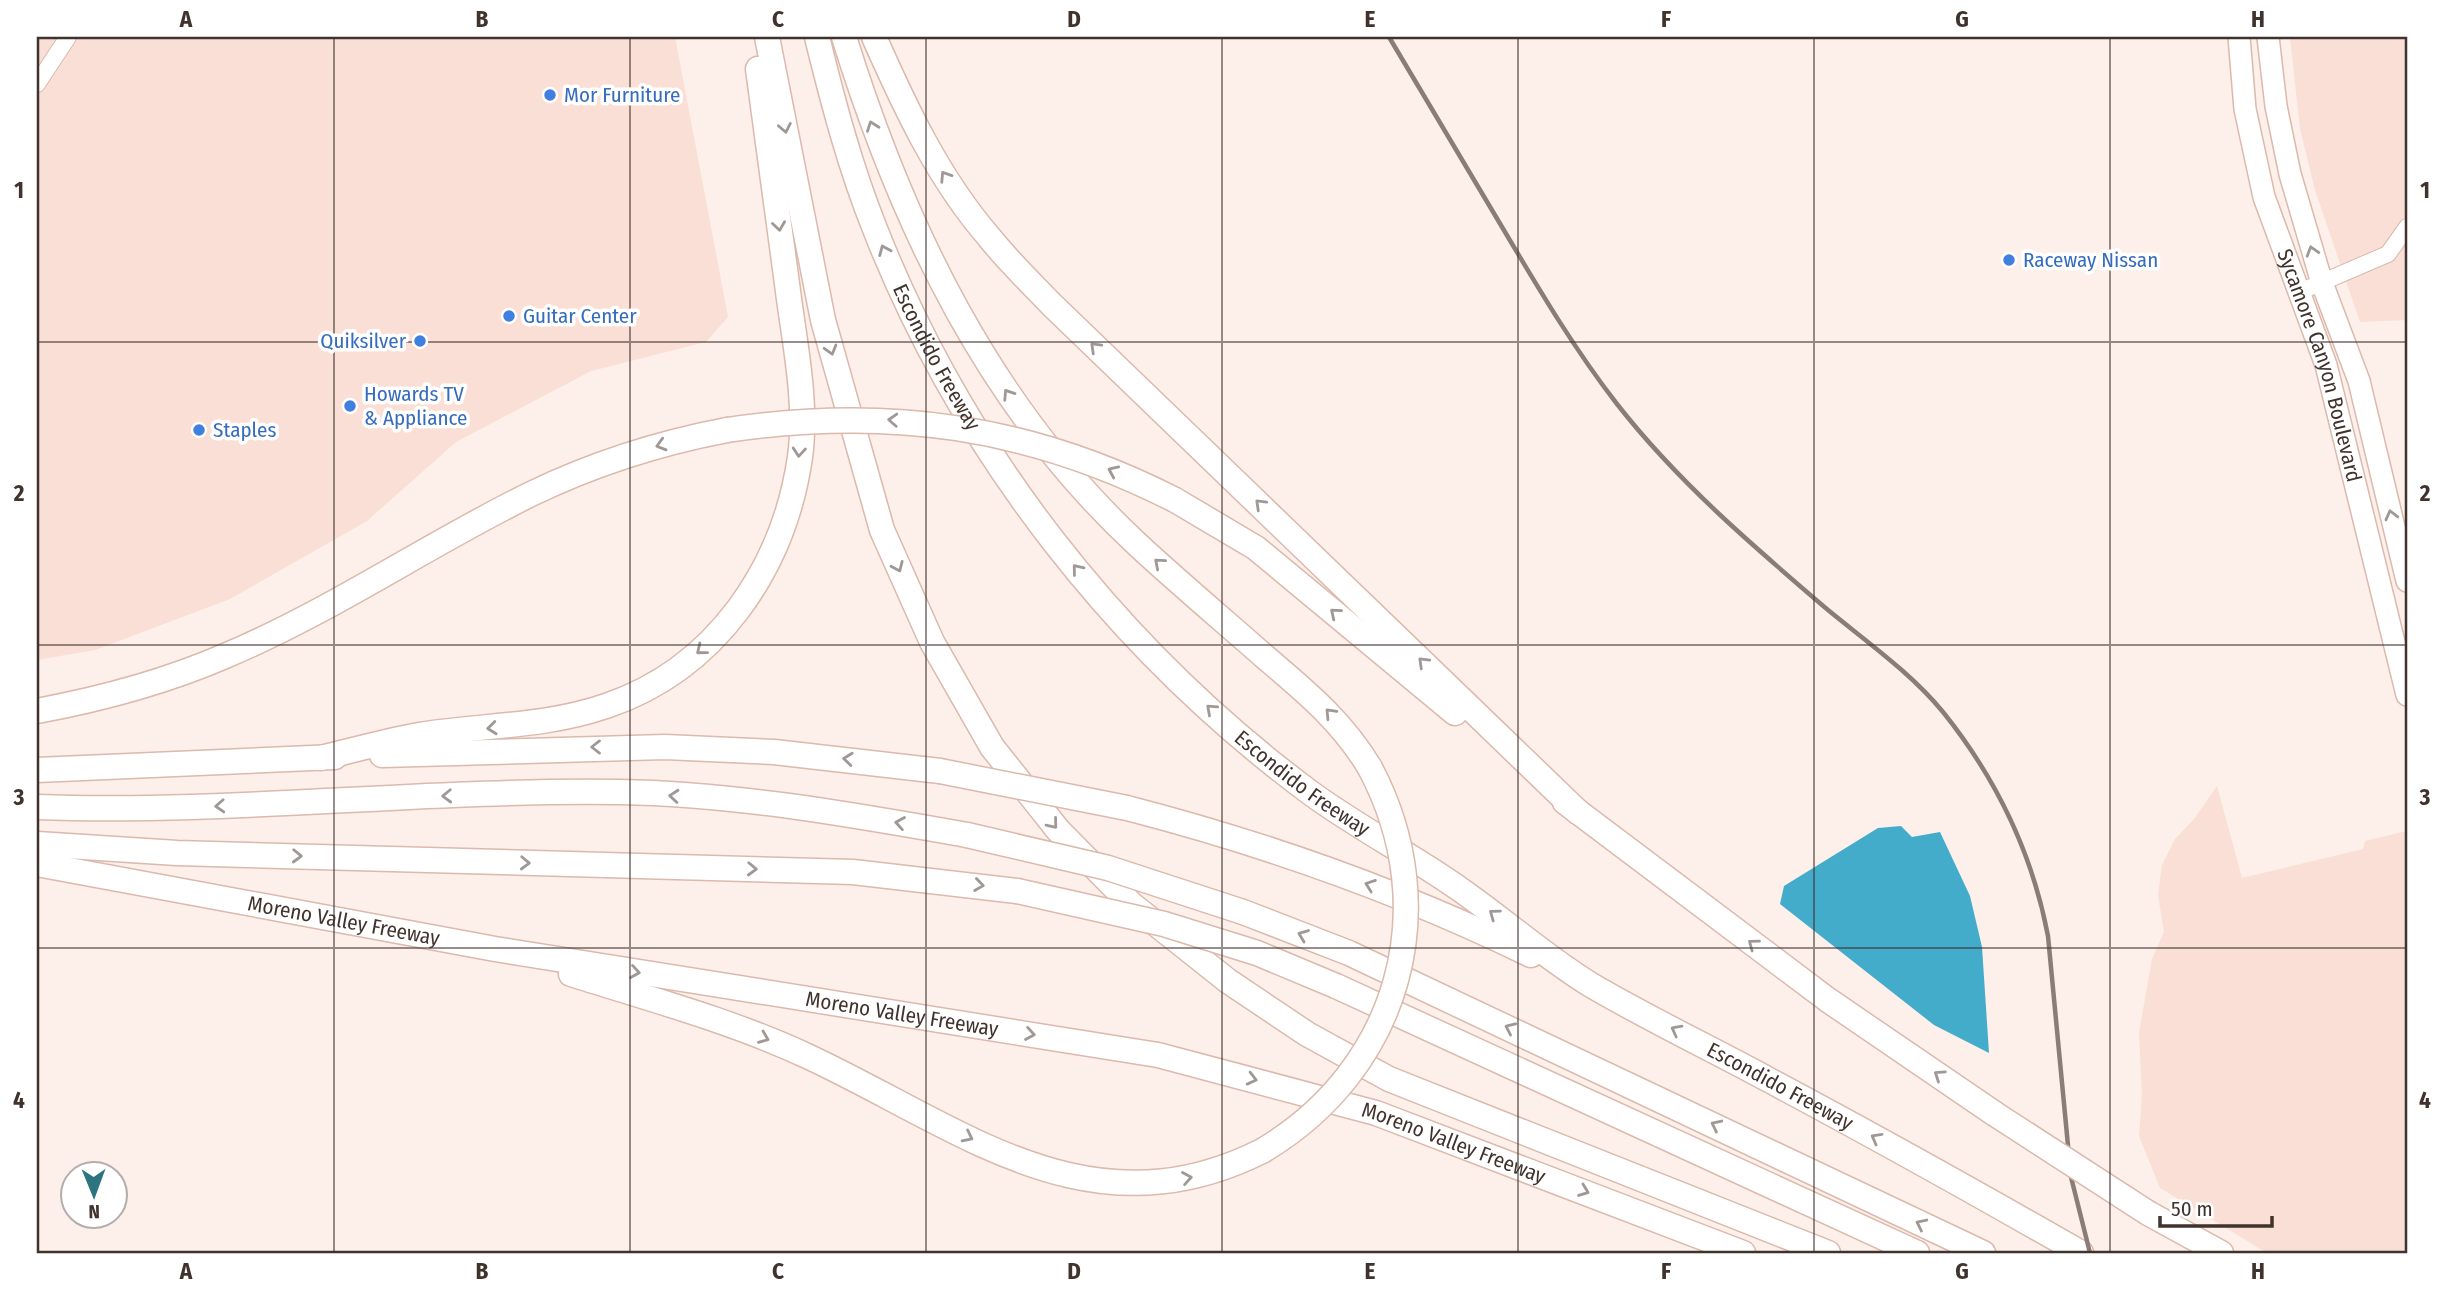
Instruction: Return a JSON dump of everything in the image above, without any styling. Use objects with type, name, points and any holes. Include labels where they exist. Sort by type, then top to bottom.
[{"type":"highway","points":[[321,758],[419,735],[535,724],[609,705],[673,673],[701,650],[738,610],[758,582],[776,548],[789,512],[800,455],[801,398],[754,37]]},
{"type":"highway","points":[[767,37],[823,320],[882,530],[932,642],[992,747],[1058,830],[1130,904],[1228,981],[1307,1034],[1389,1079],[1828,1253]]},
{"type":"highway","name":"Escondido Freeway","points":[[817,37],[854,174],[906,303],[991,456],[1058,547],[1102,601],[1172,674],[1249,744],[1311,793],[1379,840],[1454,885],[1588,983],[2081,1253]]},
{"type":"highway","points":[[495,949],[756,1034],[1002,1153],[1061,1176],[1127,1185],[1160,1183],[1203,1175],[1262,1151],[1313,1115],[1349,1078],[1384,1015],[1399,974],[1405,936],[1404,861],[1393,819],[1370,768],[1351,738],[1320,702],[1100,509],[1020,412],[943,288],[922,245],[883,156],[844,37]]},
{"type":"highway","points":[[874,37],[908,112],[945,177],[988,236],[1051,304],[1578,812]]},
{"type":"highway","points":[[37,711],[105,697],[226,656],[311,614],[549,486],[608,461],[668,443],[727,429],[784,422],[859,418],[960,428],[1056,449],[1101,465],[1175,500],[1256,548],[1578,812],[1828,1000],[1995,1114],[2148,1213],[2221,1253]]},
{"type":"highway","points":[[37,770],[566,747],[665,747],[774,752],[940,771],[1127,808],[1272,849],[1404,898],[1588,983]]},
{"type":"highway","points":[[37,807],[166,809],[490,794],[622,792],[800,806],[967,835],[1108,867],[1243,912],[1349,953],[1983,1253]]},
{"type":"highway","points":[[37,844],[177,853],[853,872],[1017,891],[1164,924],[1257,953],[1336,986],[1917,1253]]},
{"type":"highway","name":"Moreno Valley Freeway","points":[[37,864],[495,949],[1158,1055],[1376,1113],[1743,1253]]},
{"type":"main road","name":"Sycamore Canyon Boulevard","points":[[2239,37],[2245,109],[2262,189],[2297,293],[2326,365],[2407,695]]},
{"type":"main road","name":"Sycamore Canyon Boulevard","points":[[2268,37],[2276,106],[2290,174],[2322,283],[2359,381],[2407,581]]},
{"type":"street","points":[[37,84],[68,37]]},
{"type":"street","points":[[2297,293],[2388,254],[2407,227]]},
{"type":"shaded area","points":[[37,37],[675,37],[728,317],[706,342],[591,371],[456,442],[367,521],[230,599],[95,650],[37,660]]},
{"type":"shaded area","points":[[2290,37],[2407,37],[2407,320],[2360,322],[2315,190],[2300,129]]},
{"type":"shaded area","points":[[2217,786],[2242,878],[2363,849],[2365,841],[2407,831],[2407,1253],[2267,1253],[2160,1188],[2139,1136],[2142,1094],[2139,1033],[2152,959],[2164,932],[2158,895],[2162,865],[2175,839],[2194,819]]},
{"type":"water","points":[[1901,826],[1912,837],[1940,832],[1970,896],[1982,947],[1989,1053],[1934,1025],[1780,904],[1784,886],[1878,828]]},
{"type":"railway","points":[[1389,37],[1545,298],[1617,404],[1665,460],[1717,512],[1828,610],[1903,671],[1943,712],[1980,763],[2022,846],[2048,936],[2071,1177],[2090,1253]]},
{"type":"place","name":"Mor Furniture","points":[[550,95]]},
{"type":"place","name":"Raceway Nissan","points":[[2009,260]]},
{"type":"place","name":"Guitar Center","points":[[509,316]]},
{"type":"place","name":"Quiksilver","points":[[420,341]]},
{"type":"place","name":"Howards TV & Appliance","points":[[350,406]]},
{"type":"place","name":"Staples","points":[[199,430]]}]
